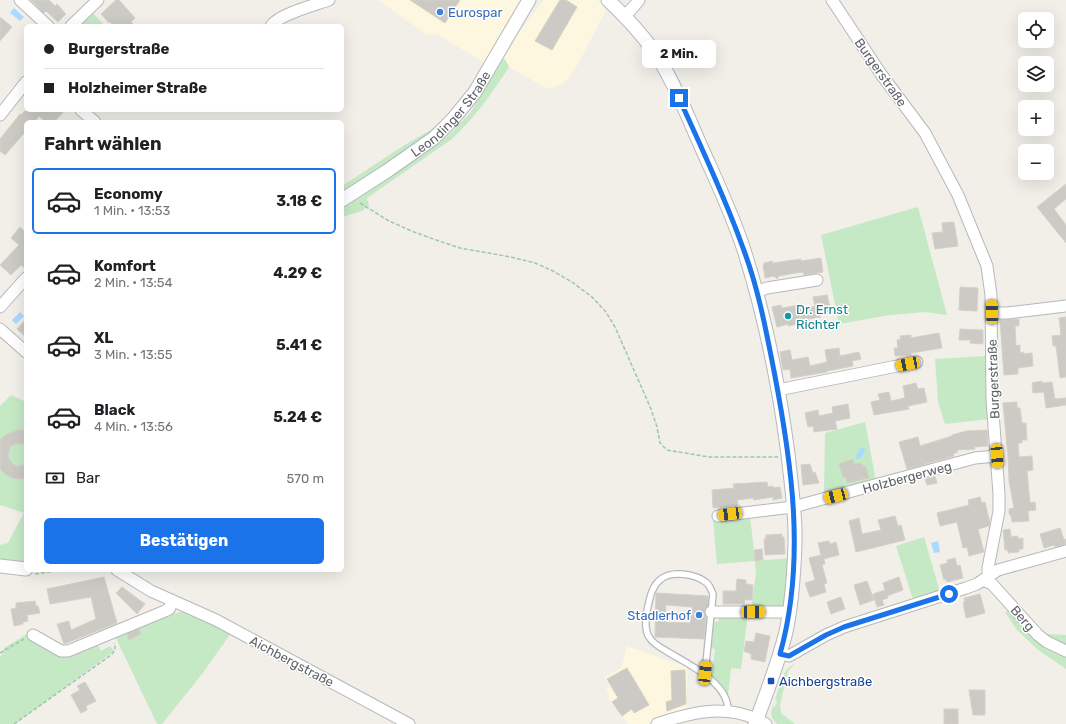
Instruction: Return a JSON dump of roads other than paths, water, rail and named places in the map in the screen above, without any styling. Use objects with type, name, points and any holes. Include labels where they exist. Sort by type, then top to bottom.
[{"type":"street","points":[[20,0],[46,24]]},
{"type":"street","points":[[73,24],[98,0]]},
{"type":"street","points":[[273,24],[289,14],[329,0]]},
{"type":"street","name":"Leondinger Straße","points":[[347,197],[434,138],[453,119],[475,92],[529,0]]},
{"type":"street","points":[[608,0],[625,16],[648,42],[659,59],[671,81],[728,206],[744,249],[756,292],[778,390],[788,456],[793,507],[795,542],[789,612],[780,654],[759,722],[743,713],[728,711],[690,713],[657,724]]},
{"type":"street","points":[[625,16],[639,0]]},
{"type":"street","name":"Burgerstraße","points":[[832,0],[925,134],[958,195],[987,266],[990,279],[992,312],[991,381],[999,477],[999,511],[986,578]]},
{"type":"street","points":[[0,115],[24,85]]},
{"type":"street","points":[[83,112],[92,120]]},
{"type":"street","points":[[0,307],[24,280]]},
{"type":"street","points":[[756,292],[767,288],[817,280]]},
{"type":"street","points":[[992,312],[1007,313],[1066,306]]},
{"type":"street","points":[[0,329],[24,350]]},
{"type":"street","points":[[778,390],[917,362]]},
{"type":"street","name":"Holzbergerweg","points":[[718,516],[793,507],[975,458],[997,456]]},
{"type":"street","points":[[780,654],[789,656],[826,635],[844,627],[977,584],[998,570],[1066,551]]},
{"type":"street","points":[[0,566],[24,569]]},
{"type":"street","name":"Aichbergstraße","points":[[120,572],[151,591],[216,620],[409,724]]},
{"type":"street","name":"Berg","points":[[986,578],[1038,635],[1047,642],[1066,652]]},
{"type":"street","points":[[33,635],[64,652],[165,611],[169,608],[173,601]]},
{"type":"street","points":[[711,612],[789,612]]},
{"type":"lane","points":[[705,673],[713,594],[707,584],[696,578],[680,574],[661,578],[652,591],[646,631],[653,642],[705,673],[721,690],[729,703],[728,711]]},
{"type":"water","points":[[14,8],[24,17],[20,21],[10,13]]},
{"type":"water","points":[[20,312],[24,316],[16,324],[12,320]]},
{"type":"water","points":[[861,447],[866,450],[860,459],[857,460],[856,456]]},
{"type":"water","points":[[938,541],[940,552],[934,553],[931,543]]},
{"type":"place","name":"Eurospar","points":[[440,12]]},
{"type":"place","name":"Dr. Ernst Richter","points":[[788,316]]},
{"type":"place","name":"Stadlerhof","points":[[699,615]]},
{"type":"place","name":"Aichbergstraße","points":[[771,681]]}]
